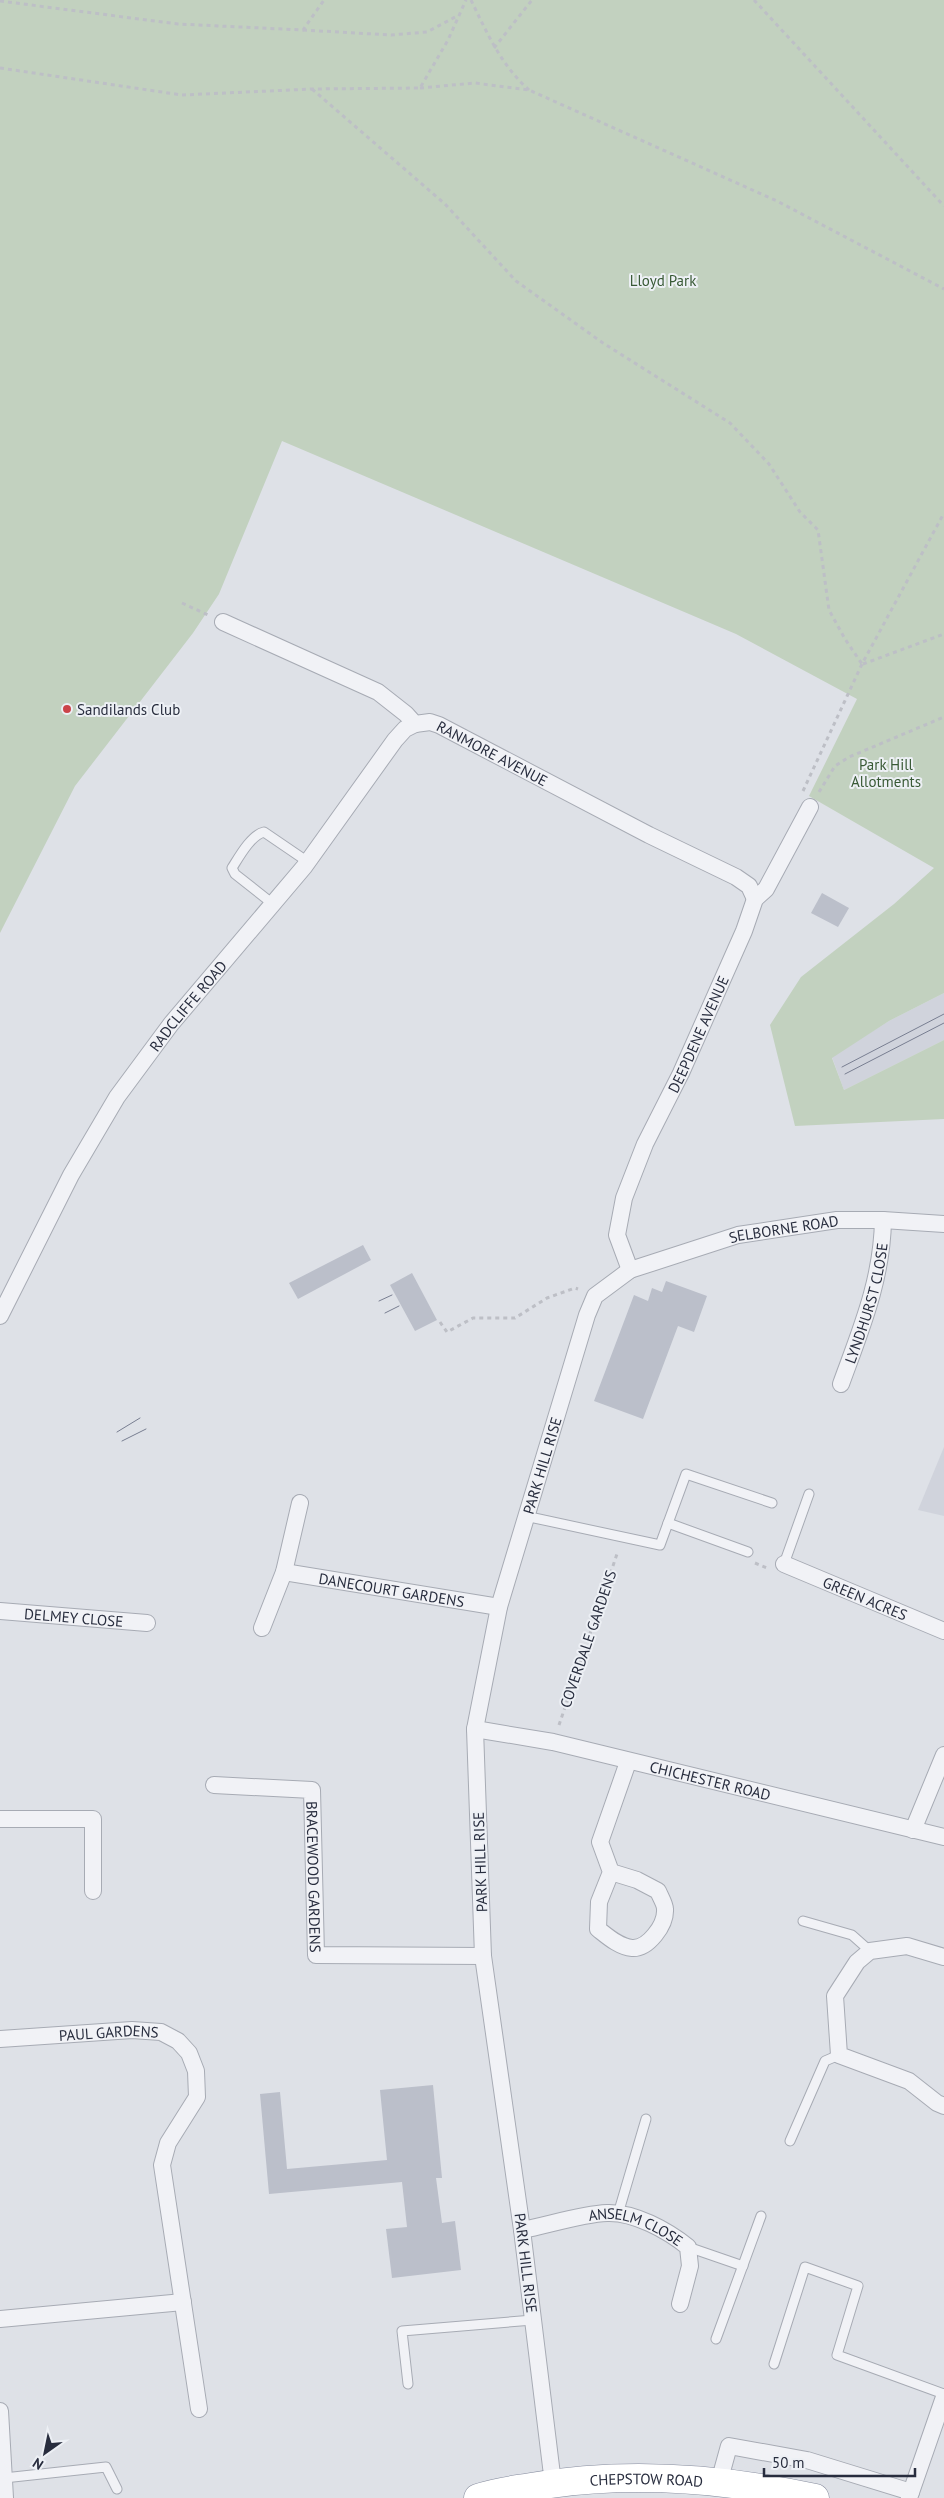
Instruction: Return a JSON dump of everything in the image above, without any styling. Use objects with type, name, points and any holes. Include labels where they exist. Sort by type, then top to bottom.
[{"type":"highway","name":"CHEPSTOW ROAD","points":[[478,2498],[554,2489],[618,2478],[719,2482],[815,2498]]},
{"type":"highway","name":"CHEPSTOW ROAD","points":[[637,2498],[678,2498]]},
{"type":"street","name":"RANMORE AVENUE","points":[[223,622],[378,692],[406,714],[415,724],[430,722],[439,724],[649,835],[736,877],[749,886],[755,899]]},
{"type":"street","name":"RADCLIFFE ROAD","points":[[0,1316],[72,1175],[118,1097],[171,1024],[308,862],[387,751],[405,729],[415,724]]},
{"type":"street","name":"DEEPDENE AVENUE","points":[[630,1270],[617,1235],[624,1198],[645,1144],[680,1073],[744,931],[755,899],[766,889],[810,807]]},
{"type":"street","name":"SELBORNE ROAD","points":[[630,1270],[738,1235],[837,1220],[883,1220],[944,1224]]},
{"type":"street","name":"LYNDHURST CLOSE","points":[[841,1384],[872,1297],[880,1264],[883,1220]]},
{"type":"street","points":[[595,1296],[630,1270]]},
{"type":"street","name":"PARK HILL RISE","points":[[554,2489],[522,2230],[483,1956],[475,1730],[499,1607],[587,1314],[595,1296]]},
{"type":"street","points":[[262,1628],[284,1572],[300,1503]]},
{"type":"street","name":"GREEN ACRES","points":[[784,1564],[944,1631]]},
{"type":"street","name":"DANECOURT GARDENS","points":[[284,1572],[499,1607]]},
{"type":"street","name":"DELMEY CLOSE","points":[[0,1611],[147,1623]]},
{"type":"street","name":"CHICHESTER ROAD","points":[[475,1730],[553,1742],[628,1762],[944,1837]]},
{"type":"street","points":[[913,1830],[944,1755]]},
{"type":"street","points":[[611,1872],[637,1880],[658,1891],[665,1909],[659,1929],[646,1944],[632,1948],[614,1942],[598,1929],[599,1902],[611,1872],[600,1842],[628,1762]]},
{"type":"street","name":"BRACEWOOD GARDENS","points":[[214,1786],[312,1790],[316,1955],[483,1956]]},
{"type":"street","points":[[0,1819],[93,1819],[93,1891]]},
{"type":"street","points":[[944,1957],[907,1946],[870,1951],[857,1962],[835,1996],[839,2055],[909,2081],[937,2103],[944,2106]]},
{"type":"street","name":"PAUL GARDENS","points":[[0,2039],[132,2030],[162,2032],[178,2041],[189,2053],[196,2071],[197,2096],[168,2143],[162,2165],[199,2409]]},
{"type":"street","name":"ANSELM CLOSE","points":[[522,2230],[607,2213],[628,2215],[658,2228],[677,2238],[688,2247],[690,2266],[680,2304]]},
{"type":"street","points":[[0,2319],[182,2302]]},
{"type":"street","points":[[719,2482],[729,2446],[807,2460],[910,2495],[938,2432],[944,2396]]},
{"type":"street","points":[[0,2411],[5,2498]]},
{"type":"lane","points":[[273,904],[235,874],[232,868],[252,841],[258,834],[264,832],[308,862]]},
{"type":"lane","points":[[525,1516],[660,1545],[686,1474],[772,1502]]},
{"type":"lane","points":[[784,1564],[809,1494]]},
{"type":"lane","points":[[668,1524],[748,1552]]},
{"type":"lane","points":[[803,1921],[852,1935],[870,1951]]},
{"type":"lane","points":[[790,2141],[821,2068],[825,2061],[839,2055]]},
{"type":"lane","points":[[618,2214],[646,2119]]},
{"type":"lane","points":[[716,2340],[761,2216]]},
{"type":"lane","points":[[688,2247],[743,2266]]},
{"type":"lane","points":[[774,2364],[805,2267],[858,2286],[837,2355],[944,2396]]},
{"type":"lane","points":[[408,2384],[402,2331],[533,2320]]},
{"type":"lane","points":[[3,2473],[106,2467],[117,2489]]},
{"type":"path","points":[[302,30],[324,0]]},
{"type":"path","points":[[420,88],[448,40],[457,16],[466,0]]},
{"type":"path","points":[[471,0],[494,48],[515,77],[530,90],[777,201],[944,289]]},
{"type":"path","points":[[494,48],[532,0]]},
{"type":"path","points":[[754,0],[944,206]]},
{"type":"path","points":[[0,1],[178,24],[340,33],[400,34],[427,32],[457,16]]},
{"type":"path","points":[[0,68],[182,95],[312,89],[420,88],[475,84],[530,90]]},
{"type":"path","points":[[312,89],[445,204],[516,281],[603,343],[730,423],[769,464],[800,512],[818,530],[829,610],[844,639],[862,664]]},
{"type":"path","points":[[944,513],[862,664],[799,801],[810,807],[836,766],[850,758],[944,717]]},
{"type":"path","points":[[182,603],[223,622]]},
{"type":"path","points":[[862,664],[944,634]]},
{"type":"path","points":[[440,1322],[447,1332],[473,1318],[515,1318],[547,1298],[575,1288],[595,1296]]},
{"type":"path","name":"COVERDALE GARDENS","points":[[553,1742],[623,1537]]},
{"type":"path","points":[[748,1552],[755,1565],[768,1568],[784,1564]]},
{"type":"shaded area","points":[[944,993],[944,1040],[844,1090],[832,1057],[889,1021]]},
{"type":"shaded area","points":[[944,1447],[944,1516],[918,1510]]},
{"type":"green space","name":"Lloyd Park","points":[[0,0],[944,0],[944,993],[889,1021],[832,1058],[844,1090],[944,1040],[944,1119],[795,1126],[770,1025],[801,977],[894,904],[934,868],[809,796],[857,699],[736,634],[282,441],[219,594],[193,633],[75,786],[0,933]]},
{"type":"building","points":[[822,893],[849,908],[838,927],[811,913]]},
{"type":"building","points":[[363,1245],[371,1260],[298,1299],[289,1283]]},
{"type":"building","points":[[412,1273],[437,1320],[415,1331],[390,1285]]},
{"type":"building","points":[[666,1281],[707,1296],[694,1332],[678,1326],[643,1419],[594,1401],[634,1295],[648,1301],[652,1288],[662,1292]]},
{"type":"building","points":[[433,2085],[442,2178],[436,2178],[442,2223],[455,2221],[461,2270],[392,2278],[386,2229],[407,2227],[402,2182],[269,2194],[260,2094],[280,2092],[287,2169],[387,2160],[380,2090]]},
{"type":"tram line","points":[[842,1067],[944,1014]]},
{"type":"tram line","points":[[845,1074],[944,1023]]},
{"type":"tram line","points":[[379,1301],[392,1295]]},
{"type":"tram line","points":[[385,1313],[399,1306]]},
{"type":"tram line","points":[[117,1432],[140,1418]]},
{"type":"tram line","points":[[122,1441],[146,1429]]},
{"type":"place","name":"Sandilands Club","points":[[67,709]]},
{"type":"park label","name":"Park Hill Allotments","points":[[886,772]]}]
